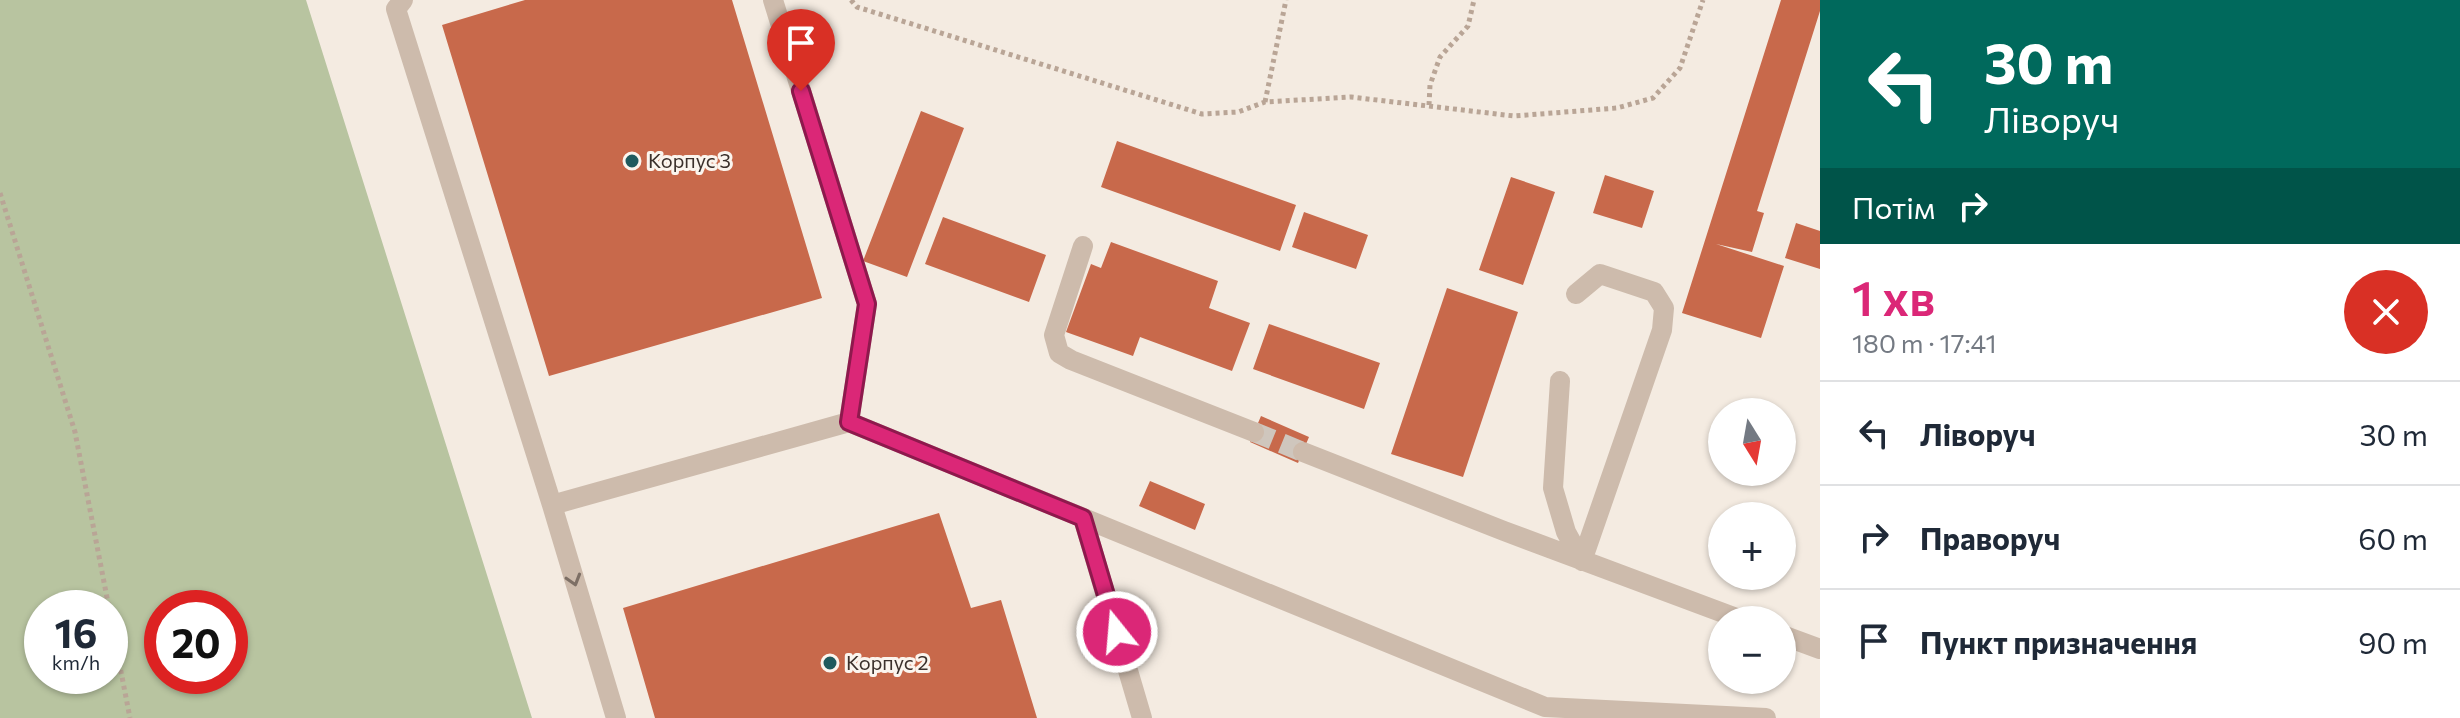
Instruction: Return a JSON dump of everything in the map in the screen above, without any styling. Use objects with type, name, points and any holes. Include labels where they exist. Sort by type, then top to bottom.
[{"type":"lane","points":[[403,0],[396,9],[616,718]]},
{"type":"lane","points":[[773,0],[867,304],[849,422]]},
{"type":"lane","points":[[1083,246],[1054,335],[1059,353],[1254,432]]},
{"type":"lane","points":[[1576,294],[1600,274],[1654,292],[1664,308],[1662,330],[1582,561]]},
{"type":"lane","points":[[1560,381],[1553,488],[1566,532],[1582,561]]},
{"type":"lane","points":[[552,505],[849,422],[1545,707],[1763,718]]},
{"type":"lane","points":[[1303,452],[1708,607]]},
{"type":"lane","points":[[1083,518],[1142,718]]},
{"type":"lane","points":[[1796,640],[1820,649]]},
{"type":"path","points":[[851,0],[857,7],[1202,114],[1238,112],[1265,102],[1351,97],[1514,116],[1617,108],[1653,98],[1680,68],[1703,0]]},
{"type":"path","points":[[1265,102],[1286,0]]},
{"type":"path","points":[[1429,105],[1430,85],[1440,57],[1468,26],[1474,0]]},
{"type":"path","points":[[0,193],[75,432],[106,590]]},
{"type":"path","points":[[125,694],[130,718]]},
{"type":"green space","points":[[0,0],[306,0],[532,718],[0,718]]},
{"type":"building","name":"Корпус 3","points":[[525,0],[732,0],[822,298],[549,376],[442,25]]},
{"type":"building","points":[[1781,0],[1820,0],[1820,11],[1757,211],[1764,213],[1752,252],[1716,244],[1784,266],[1761,338],[1682,313]]},
{"type":"building","points":[[921,111],[964,128],[907,277],[863,261]]},
{"type":"building","points":[[1117,141],[1296,205],[1280,251],[1101,187]]},
{"type":"building","points":[[1605,175],[1654,191],[1642,228],[1593,213]]},
{"type":"building","points":[[1511,177],[1555,192],[1523,285],[1479,270]]},
{"type":"building","points":[[1304,212],[1368,235],[1356,269],[1292,247]]},
{"type":"building","points":[[943,217],[1046,255],[1029,302],[925,264]]},
{"type":"building","points":[[1796,223],[1820,231],[1820,269],[1785,258]]},
{"type":"building","points":[[1111,242],[1218,281],[1209,308],[1250,323],[1232,371],[1140,337],[1133,356],[1066,332],[1091,264],[1101,268]]},
{"type":"building","points":[[1447,288],[1518,312],[1463,477],[1391,454]]},
{"type":"building","points":[[1269,324],[1380,363],[1364,409],[1253,369]]},
{"type":"building","points":[[1261,416],[1309,437],[1298,463],[1250,442]]},
{"type":"building","points":[[1150,481],[1205,504],[1195,530],[1139,506]]},
{"type":"building","name":"Корпус 2","points":[[939,513],[971,608],[1001,600],[1037,718],[655,718],[623,608]]},
{"type":"tunnel","points":[[1254,432],[1303,452]]},
{"type":"place","name":"Корпус 3","points":[[632,161]]},
{"type":"place","name":"Корпус 2","points":[[830,663]]},
{"type":"route","points":[[801,91],[867,304],[849,422],[1083,518],[1117,632]]}]
